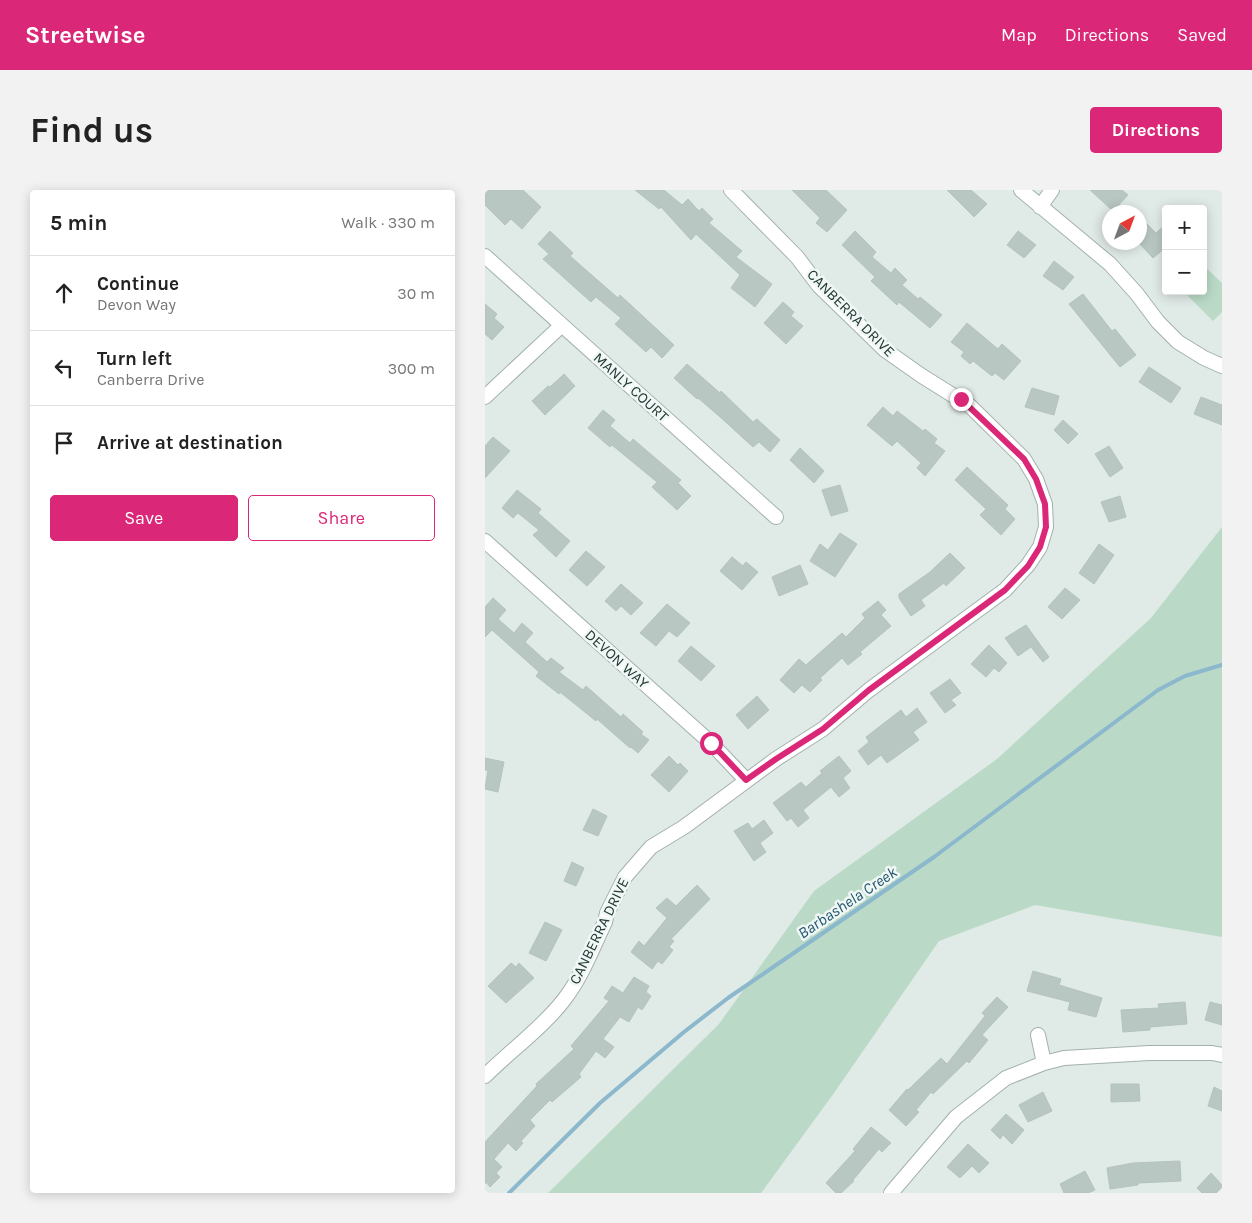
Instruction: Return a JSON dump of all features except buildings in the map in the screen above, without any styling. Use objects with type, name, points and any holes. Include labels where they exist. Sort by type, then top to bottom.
[{"type":"street","name":"CANBERRA DRIVE","points":[[485,1076],[563,1002],[579,977],[625,877],[651,847],[685,827],[746,780],[823,729],[869,690],[1005,590],[1028,566],[1040,547],[1046,527],[1045,504],[1036,479],[1024,459],[970,406],[921,376],[885,350],[819,286],[797,257],[731,190]]},
{"type":"street","points":[[1021,190],[1110,264],[1137,294],[1158,322],[1178,342],[1204,358],[1222,366]]},
{"type":"street","points":[[1040,207],[1052,190]]},
{"type":"street","name":"MANLY COURT","points":[[485,256],[776,517]]},
{"type":"street","points":[[485,396],[562,325]]},
{"type":"street","name":"DEVON WAY","points":[[485,541],[711,743],[746,780]]},
{"type":"street","points":[[1038,1035],[1044,1063]]},
{"type":"street","points":[[891,1193],[956,1117],[1005,1078],[1044,1063],[1064,1058],[1149,1053],[1212,1053],[1222,1055]]},
{"type":"green space","points":[[1207,269],[1222,283],[1222,312],[1213,321],[1187,295],[1207,295]]},
{"type":"green space","points":[[1222,527],[1222,937],[1035,905],[939,941],[834,1093],[761,1193],[548,1193],[719,1024],[814,891],[997,759],[1151,618]]},
{"type":"waterway","name":"Barbashela Creek","points":[[509,1193],[600,1103],[684,1032],[728,998],[934,857],[1158,690],[1185,676],[1222,665]]},
{"type":"route","points":[[711,743],[746,780],[823,729],[869,690],[1005,590],[1028,566],[1040,547],[1046,527],[1045,504],[1036,479],[1016,450],[961,399]]}]
